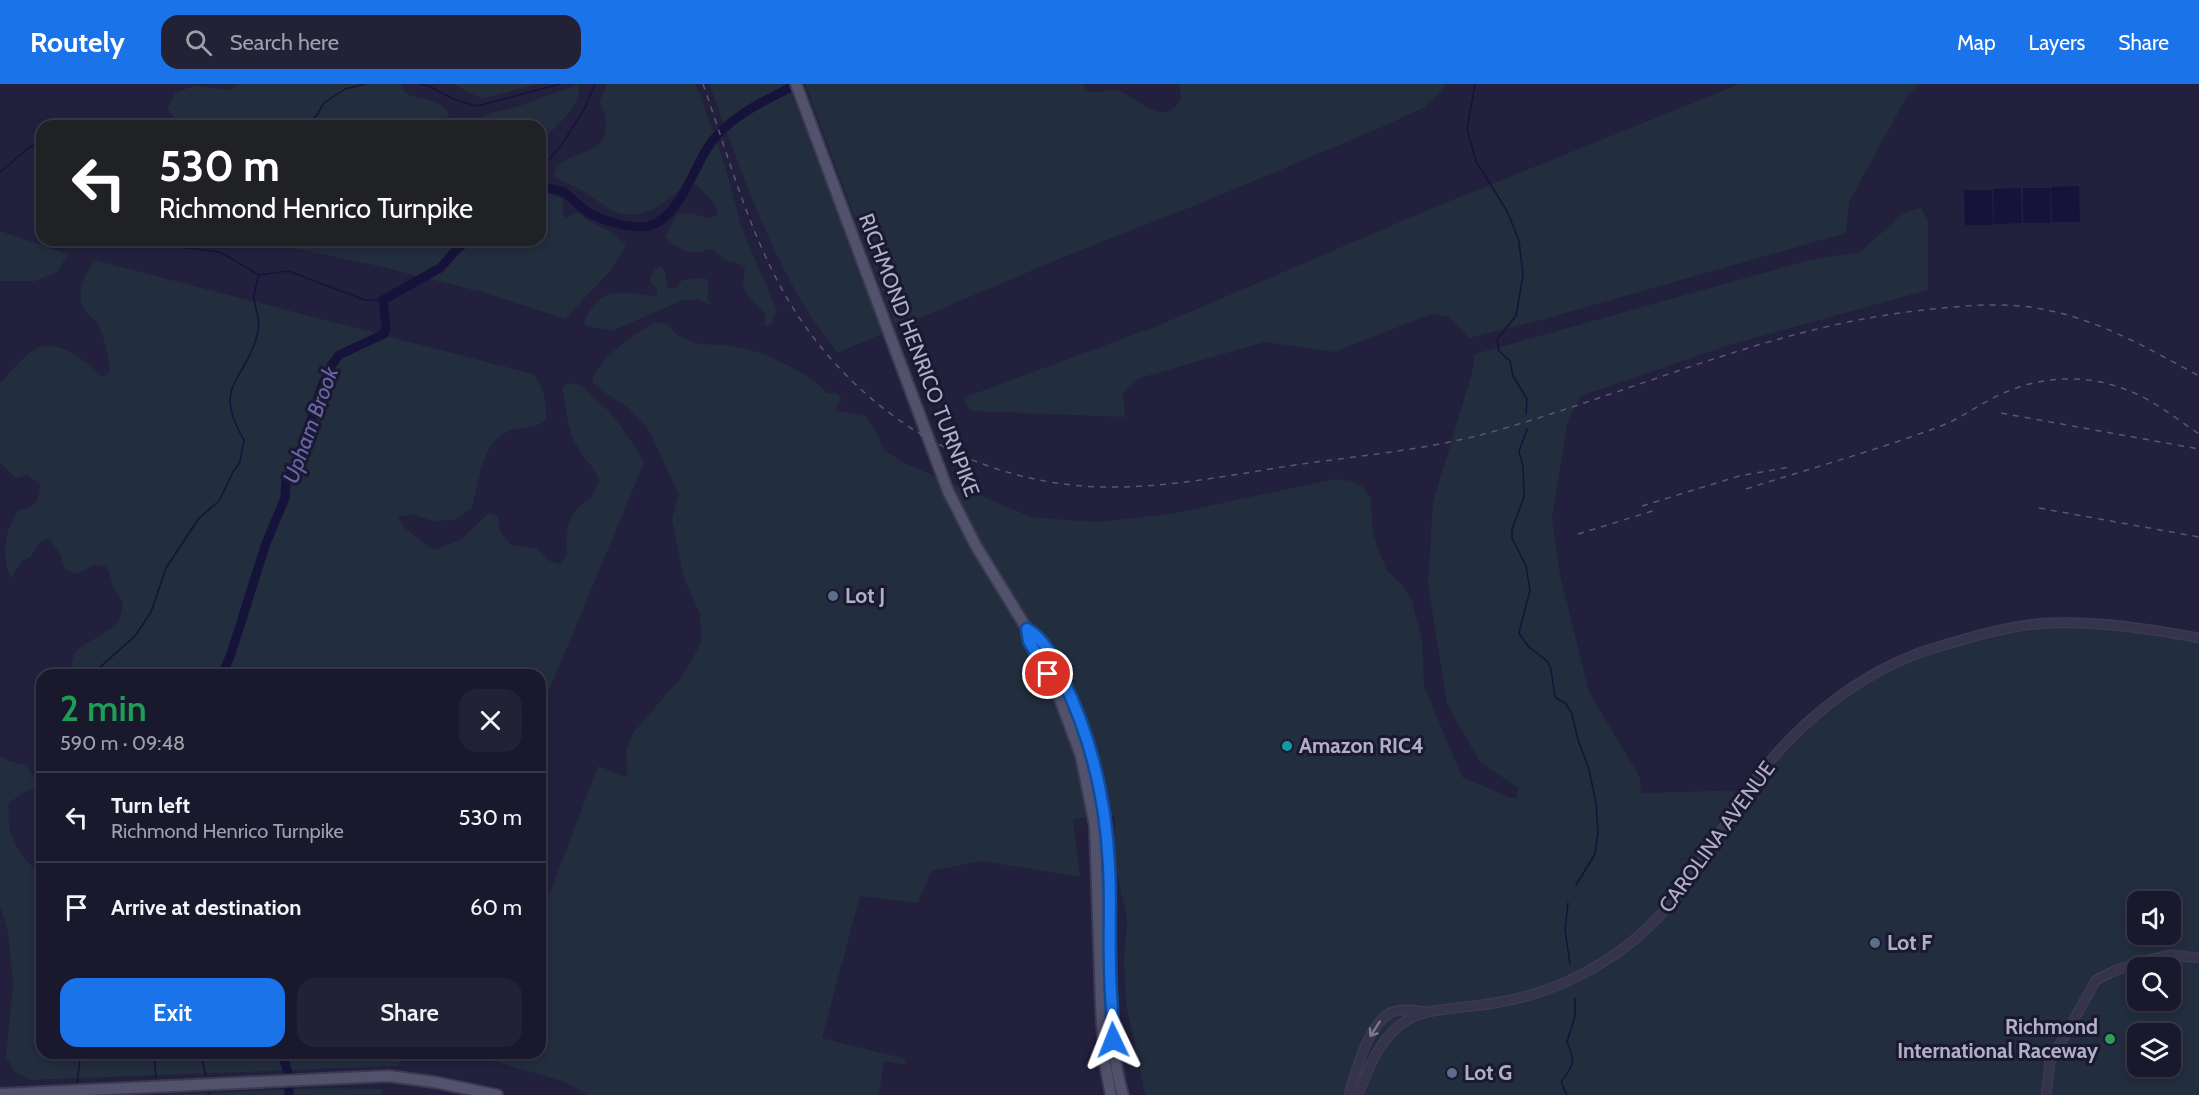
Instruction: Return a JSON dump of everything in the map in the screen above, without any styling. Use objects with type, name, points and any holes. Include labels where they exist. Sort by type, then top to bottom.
[{"type":"main road","name":"RICHMOND HENRICO TURNPIKE","points":[[796,86],[948,491],[976,546],[1027,629],[1029,641],[1057,691],[1082,756],[1095,826],[1104,1058],[1111,1095]]},
{"type":"main road","name":"RICHMOND HENRICO TURNPIKE","points":[[1027,629],[1038,636],[1052,657],[1083,726],[1096,767],[1104,813],[1109,866],[1114,1050],[1123,1095]]},
{"type":"main road","points":[[0,1094],[399,1077],[496,1095]]},
{"type":"street","name":"CAROLINA AVENUE","points":[[1426,1012],[1520,998],[1576,977],[1620,951],[1660,917],[1689,882],[1752,785],[1779,752],[1828,705],[1877,673],[1918,653],[1981,634],[2040,624],[2113,625],[2199,638]]},
{"type":"street","points":[[2046,1095],[2050,1062],[2096,980],[2142,961],[2172,954],[2199,958]]},
{"type":"street","points":[[1349,1095],[1363,1054],[1377,1023],[1395,1011],[1426,1012]]},
{"type":"street","points":[[1358,1095],[1371,1062],[1385,1039],[1407,1021],[1426,1012]]},
{"type":"shaded area","points":[[237,84],[400,84],[411,96],[441,105],[450,116],[439,120],[177,120],[167,108],[175,93],[193,86],[231,90]]},
{"type":"shaded area","points":[[453,84],[537,84],[482,99]]},
{"type":"shaded area","points":[[579,84],[579,93],[572,109],[546,136],[546,120],[477,120],[486,114],[516,107]]},
{"type":"shaded area","points":[[607,84],[696,84],[724,162],[742,229],[777,310],[772,324],[764,326],[766,315],[747,295],[743,284],[745,268],[724,259],[711,249],[699,252],[684,250],[675,246],[665,236],[677,215],[690,213],[710,218],[718,213],[714,204],[696,184],[678,191],[652,210],[631,215],[614,211],[580,189],[554,176],[558,166],[588,151],[604,136],[606,122],[600,102]]},
{"type":"shaded area","points":[[709,84],[788,84],[882,334],[838,353],[816,325],[779,260],[763,224]]},
{"type":"shaded area","points":[[805,84],[1083,84],[1093,92],[1116,90],[1123,92],[1146,106],[1162,112],[1169,111],[1178,104],[1179,84],[1445,84],[1444,89],[1423,108],[1382,127],[896,328]]},
{"type":"shaded area","points":[[1740,84],[1920,84],[1907,96],[1849,202],[1846,233],[1541,320],[1469,338],[1447,316],[1432,314],[1334,352],[1265,342],[1140,378],[1123,393],[1125,417],[970,411],[963,398],[1157,326],[1442,204]]},
{"type":"shaded area","points":[[2079,186],[2080,222],[2052,222],[2051,187]]},
{"type":"shaded area","points":[[2021,188],[2022,223],[1994,224],[1993,189]]},
{"type":"shaded area","points":[[2023,188],[2050,188],[2051,223],[2023,223]]},
{"type":"shaded area","points":[[1964,190],[1992,190],[1993,225],[1965,225]]},
{"type":"shaded area","points":[[546,193],[563,199],[563,215],[567,218],[576,212],[610,231],[626,245],[612,269],[565,319],[489,294],[378,266],[285,246],[546,246]]},
{"type":"shaded area","points":[[1921,208],[1928,221],[1928,290],[1729,345],[1581,396],[1568,420],[1552,518],[1560,575],[1589,692],[1640,777],[1641,793],[1749,790],[1765,768],[1828,705],[1891,665],[2021,626],[2082,624],[2199,638],[2199,1095],[1147,1095],[1144,1090],[1126,1003],[1124,961],[1127,919],[1114,860],[1115,817],[1104,813],[1073,820],[1080,877],[981,861],[931,871],[918,903],[860,896],[822,1038],[906,1059],[905,1065],[884,1061],[879,1095],[588,1095],[565,1082],[487,1059],[546,1059],[546,903],[598,766],[627,777],[626,750],[633,733],[683,675],[701,643],[700,614],[684,578],[672,520],[679,494],[647,427],[627,407],[592,382],[601,364],[609,355],[655,322],[666,324],[684,339],[702,344],[743,348],[765,355],[801,372],[828,394],[835,392],[840,396],[842,401],[837,405],[836,411],[865,416],[876,431],[884,450],[904,463],[1031,517],[1095,522],[1171,514],[1334,479],[1353,481],[1364,488],[1371,499],[1373,532],[1387,570],[1402,585],[1412,601],[1422,641],[1424,686],[1462,777],[1511,798],[1517,798],[1518,788],[1480,762],[1447,704],[1428,584],[1433,502],[1472,373],[1475,354],[1809,260],[1860,252],[1905,212]]},
{"type":"shaded area","points":[[0,231],[36,243],[36,246],[44,246],[68,254],[57,272],[35,281],[0,281]]},
{"type":"shaded area","points":[[94,260],[533,374],[544,396],[546,420],[534,426],[515,429],[495,441],[484,461],[472,508],[454,520],[433,521],[411,514],[398,517],[405,528],[434,550],[460,540],[489,513],[498,516],[500,531],[511,545],[536,548],[548,560],[559,564],[567,556],[570,522],[578,508],[592,498],[599,480],[574,441],[569,426],[562,387],[567,383],[581,385],[610,412],[639,452],[644,463],[546,698],[546,669],[71,669],[72,659],[82,646],[119,622],[123,604],[107,567],[93,565],[78,574],[65,570],[59,551],[49,539],[40,542],[30,557],[22,561],[11,578],[5,552],[7,534],[19,510],[36,502],[40,485],[28,475],[16,478],[0,463],[0,383],[25,357],[42,346],[61,348],[71,353],[103,377],[110,371],[102,333],[80,300],[87,272]]},
{"type":"shaded area","points":[[662,267],[665,272],[667,287],[671,289],[677,287],[682,280],[707,279],[709,284],[707,298],[711,305],[697,299],[681,301],[612,331],[587,326],[584,322],[590,310],[604,296],[621,293],[653,296],[657,294],[657,288],[650,280],[653,271]]},
{"type":"shaded area","points":[[0,756],[26,765],[36,778],[36,789],[23,793],[9,803],[9,826],[15,844],[36,870],[36,1059],[401,1059],[398,1066],[30,1080],[14,1071],[6,1057],[13,983],[8,932],[0,905]]},
{"type":"shaded area","points":[[321,1088],[383,1089],[381,1095],[153,1095]]},
{"type":"waterway","points":[[312,120],[324,103],[345,89],[365,84]]},
{"type":"waterway","points":[[419,84],[429,86],[453,99],[477,106],[560,84]]},
{"type":"waterway","points":[[546,163],[561,146],[585,108],[595,84]]},
{"type":"waterway","name":"Upham Brook","points":[[546,189],[565,193],[584,209],[608,221],[639,227],[653,225],[675,206],[706,151],[721,131],[752,108],[797,84]]},
{"type":"waterway","points":[[1475,84],[1467,129],[1476,161],[1507,211],[1519,241],[1523,275],[1516,316],[1497,339],[1499,351],[1510,361],[1513,376],[1527,399],[1526,414]]},
{"type":"waterway","points":[[0,172],[31,146],[36,145]]},
{"type":"waterway","points":[[173,246],[220,252],[259,275],[288,271],[365,300],[383,300]]},
{"type":"waterway","name":"Upham Brook","points":[[225,669],[266,543],[285,498],[286,480],[298,463],[321,388],[331,366],[339,355],[384,334],[386,328],[383,300],[440,268],[461,246]]},
{"type":"waterway","points":[[98,669],[135,636],[151,612],[166,568],[199,518],[219,501],[240,462],[244,440],[234,421],[230,406],[231,393],[253,347],[259,327],[254,298],[259,275]]},
{"type":"waterway","points":[[1527,429],[1519,451],[1523,467],[1524,497],[1512,529],[1512,538],[1526,566],[1530,590],[1519,633],[1528,646],[1547,661],[1551,669],[1555,697],[1566,704],[1572,714],[1578,740],[1589,769],[1596,804],[1598,832],[1595,854],[1576,885]]},
{"type":"waterway","points":[[1568,903],[1565,930],[1570,964]]},
{"type":"waterway","points":[[1567,1095],[1561,1082],[1572,1063],[1572,1055],[1567,1042],[1575,1016],[1575,998]]},
{"type":"waterway","points":[[77,1085],[80,1059]]},
{"type":"waterway","points":[[154,1059],[156,1078]]},
{"type":"waterway","points":[[202,1059],[206,1075]]},
{"type":"waterway","name":"Upham Brook","points":[[284,1059],[289,1076],[289,1095]]},
{"type":"waterway","points":[[208,1091],[210,1095]]},
{"type":"railway","points":[[703,84],[746,209],[772,269],[805,326],[834,363],[867,395],[904,423],[943,446],[984,465],[1028,478],[1073,485],[1142,486],[1207,479],[1425,447],[1502,429],[1706,361],[1809,331],[1862,319],[1954,307],[2020,306],[2068,315],[2113,332],[2199,376]]},
{"type":"railway","points":[[1746,489],[1917,435],[1949,422],[2006,392],[2042,381],[2060,379],[2097,381],[2133,392],[2199,434]]},
{"type":"railway","points":[[2001,413],[2199,449]]},
{"type":"railway","points":[[1642,506],[1739,476],[1790,467]]},
{"type":"railway","points":[[2039,508],[2199,537]]},
{"type":"railway","points":[[1578,534],[1656,510]]},
{"type":"place","name":"Lot J","points":[[833,596]]},
{"type":"place","name":"Amazon RIC4","points":[[1287,746]]},
{"type":"place","name":"Lot F","points":[[1875,943]]},
{"type":"place","name":"Richmond International Raceway","points":[[2110,1039]]},
{"type":"place","name":"Lot G","points":[[1452,1073]]},
{"type":"route","points":[[1048,674],[1029,641],[1027,629],[1038,636],[1052,657],[1070,694],[1096,767],[1104,813],[1109,866],[1113,1040]]}]
